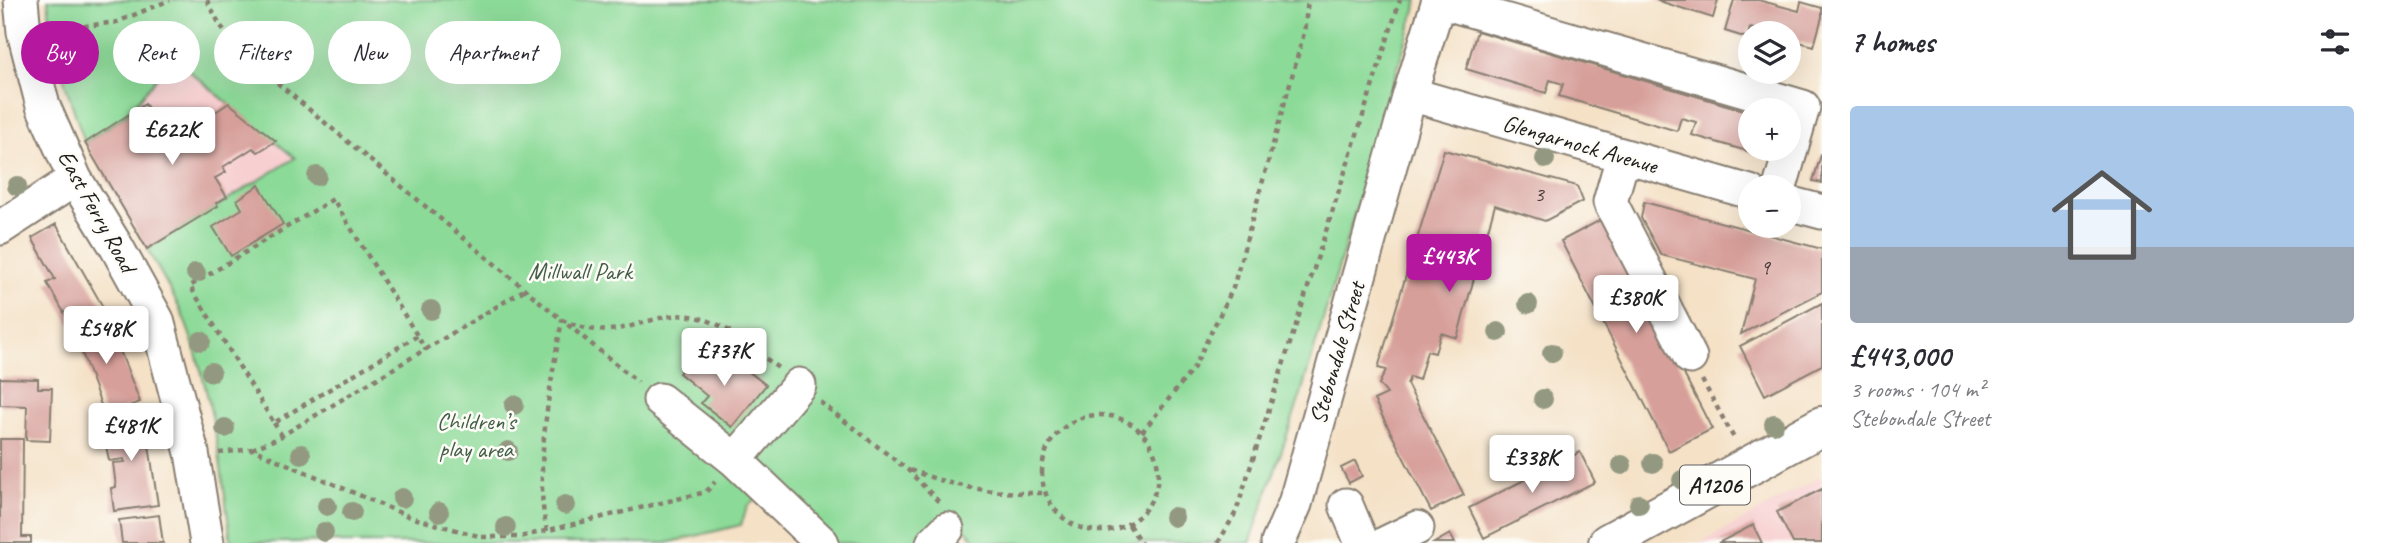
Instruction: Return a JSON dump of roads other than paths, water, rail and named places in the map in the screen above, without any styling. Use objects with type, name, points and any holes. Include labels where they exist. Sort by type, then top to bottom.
[{"type":"main road","name":"A1206","points":[[1608,543],[1822,426]]},
{"type":"street","name":"Stebondale Street","points":[[1278,543],[1295,504],[1410,94],[1439,1]]},
{"type":"street","points":[[1439,1],[1803,107],[1783,175]]},
{"type":"street","name":"East Ferry Road","points":[[22,16],[43,106],[75,179],[157,320],[192,453],[207,543]]},
{"type":"street","name":"Glengarnock Avenue","points":[[1410,94],[1738,189]]},
{"type":"street","points":[[1623,157],[1610,202],[1690,357]]},
{"type":"street","points":[[0,228],[75,179]]},
{"type":"street","points":[[1801,206],[1822,212]]},
{"type":"street","points":[[735,460],[799,385]]},
{"type":"street","points":[[660,400],[735,460],[822,543]]},
{"type":"street","points":[[1346,505],[1362,543]]},
{"type":"street","points":[[1386,543],[1417,528]]},
{"type":"park label","name":"Millwall Park","points":[[580,271]]},
{"type":"park label","name":"Children’s play area","points":[[476,435]]}]
